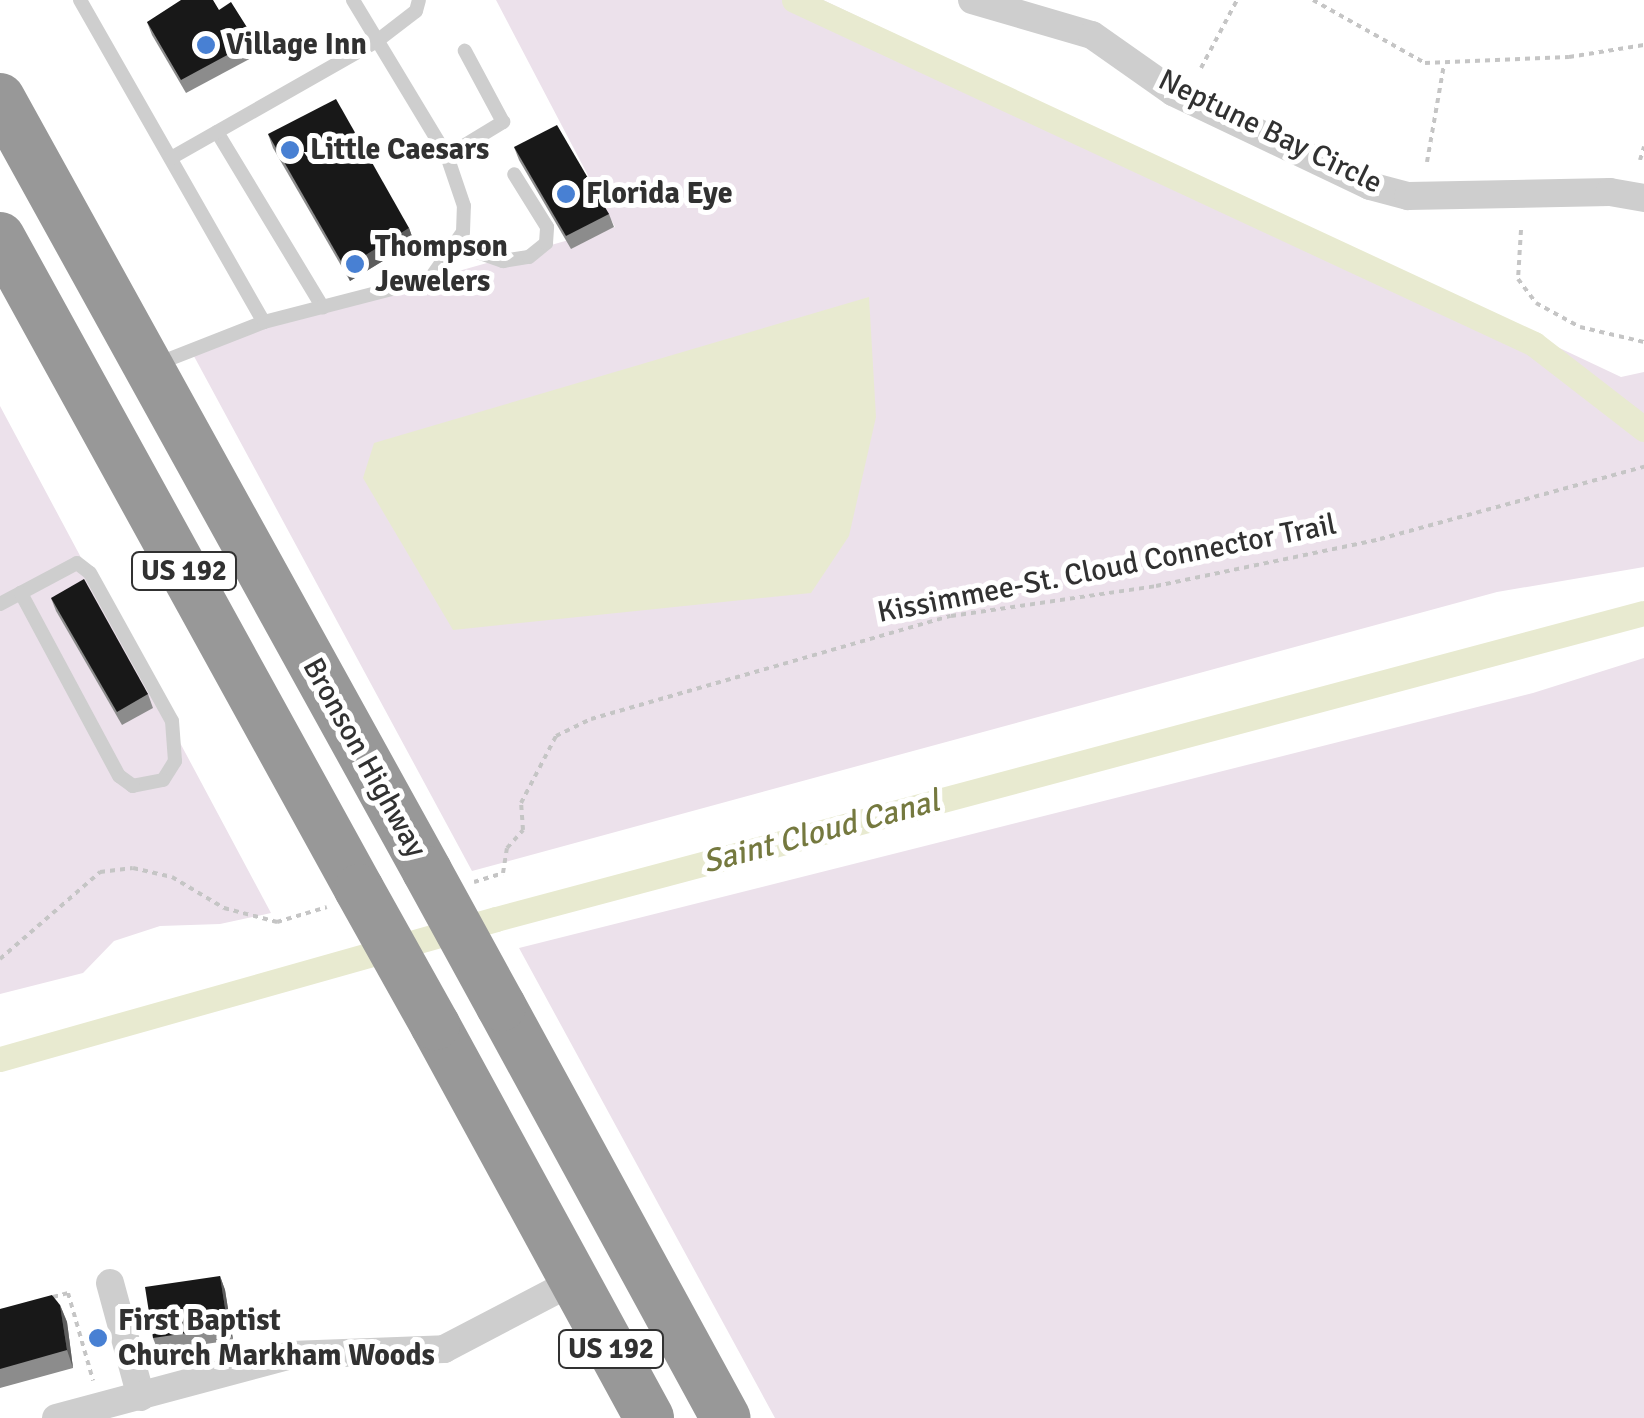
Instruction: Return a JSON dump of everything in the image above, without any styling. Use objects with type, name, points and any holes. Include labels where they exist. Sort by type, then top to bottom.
[{"type":"highway","name":"Bronson Highway","points":[[0,98],[726,1418]]},
{"type":"highway","points":[[0,212],[85,347],[114,362],[148,368]]},
{"type":"highway","name":"US 192","points":[[0,237],[649,1418]]},
{"type":"highway","points":[[574,1281],[620,1291],[691,1354]]},
{"type":"street","name":"Neptune Bay Circle","points":[[972,0],[1092,36],[1173,92],[1370,186],[1408,196],[1610,192],[1644,198]]},
{"type":"street","points":[[56,1418],[291,1355],[444,1348],[574,1281]]},
{"type":"street","points":[[110,1282],[140,1396]]},
{"type":"lane","points":[[148,368],[264,322],[430,280],[457,245],[466,218],[446,156],[353,0]]},
{"type":"lane","points":[[170,158],[377,40],[416,11],[419,0]]},
{"type":"lane","points":[[86,2],[264,322]]},
{"type":"lane","points":[[446,156],[503,122],[465,51]]},
{"type":"lane","points":[[218,132],[323,308]]},
{"type":"lane","points":[[457,245],[504,262],[529,257],[546,243],[547,227],[514,174]]},
{"type":"lane","points":[[0,604],[21,592],[77,563],[90,573],[172,722],[176,761],[163,780],[132,786],[118,776],[21,592]]},
{"type":"path","points":[[1201,68],[1237,0]]},
{"type":"path","points":[[1313,0],[1413,60],[1444,65],[1642,46],[1644,55]]},
{"type":"path","points":[[1427,162],[1444,65]]},
{"type":"path","points":[[1640,160],[1644,146]]},
{"type":"path","points":[[1521,230],[1518,279],[1536,303],[1580,327],[1644,342]]},
{"type":"path","name":"Kissimmee-St. Cloud Connector Trail","points":[[503,873],[508,848],[523,830],[521,803],[541,759],[556,736],[591,719],[951,616],[1156,586],[1380,539],[1644,467]]},
{"type":"path","points":[[0,959],[100,872],[133,868],[172,877],[224,908],[277,922]]},
{"type":"path","points":[[51,1298],[68,1293],[100,1406]]},
{"type":"shaded area","points":[[496,0],[823,0],[1621,377],[1644,372],[1644,567],[1497,592],[472,871],[189,347],[615,227]]},
{"type":"shaded area","points":[[869,297],[876,417],[849,536],[811,593],[453,630],[363,478],[374,443]]},
{"type":"shaded area","points":[[0,406],[271,913],[220,924],[160,926],[114,941],[83,973],[0,994]]},
{"type":"shaded area","points":[[1644,658],[1644,1418],[775,1418],[519,948],[1533,693]]},
{"type":"building","name":"Village Inn","points":[[181,0],[213,0],[219,10],[231,2],[255,40],[181,80],[147,22]]},
{"type":"building","points":[[336,99],[409,228],[345,268],[268,134]]},
{"type":"building","name":"Florida Eye","points":[[557,125],[609,214],[566,236],[514,147]]},
{"type":"building","points":[[84,579],[148,694],[117,712],[51,598]]},
{"type":"building","points":[[220,1276],[228,1327],[153,1338],[145,1287]]},
{"type":"building","points":[[52,1295],[60,1305],[67,1350],[0,1369],[0,1309]]},
{"type":"waterway","points":[[794,0],[1534,344],[1644,429]]},
{"type":"waterway","name":"Saint Cloud Canal","points":[[0,1059],[496,919],[1644,613]]},
{"type":"place","name":"Village Inn","points":[[206,45]]},
{"type":"place","name":"Little Caesars","points":[[290,150]]},
{"type":"place","name":"Florida Eye","points":[[566,194]]},
{"type":"place","name":"Thompson Jewelers","points":[[355,264]]},
{"type":"place","name":"First Baptist Church Markham Woods","points":[[98,1338]]}]
